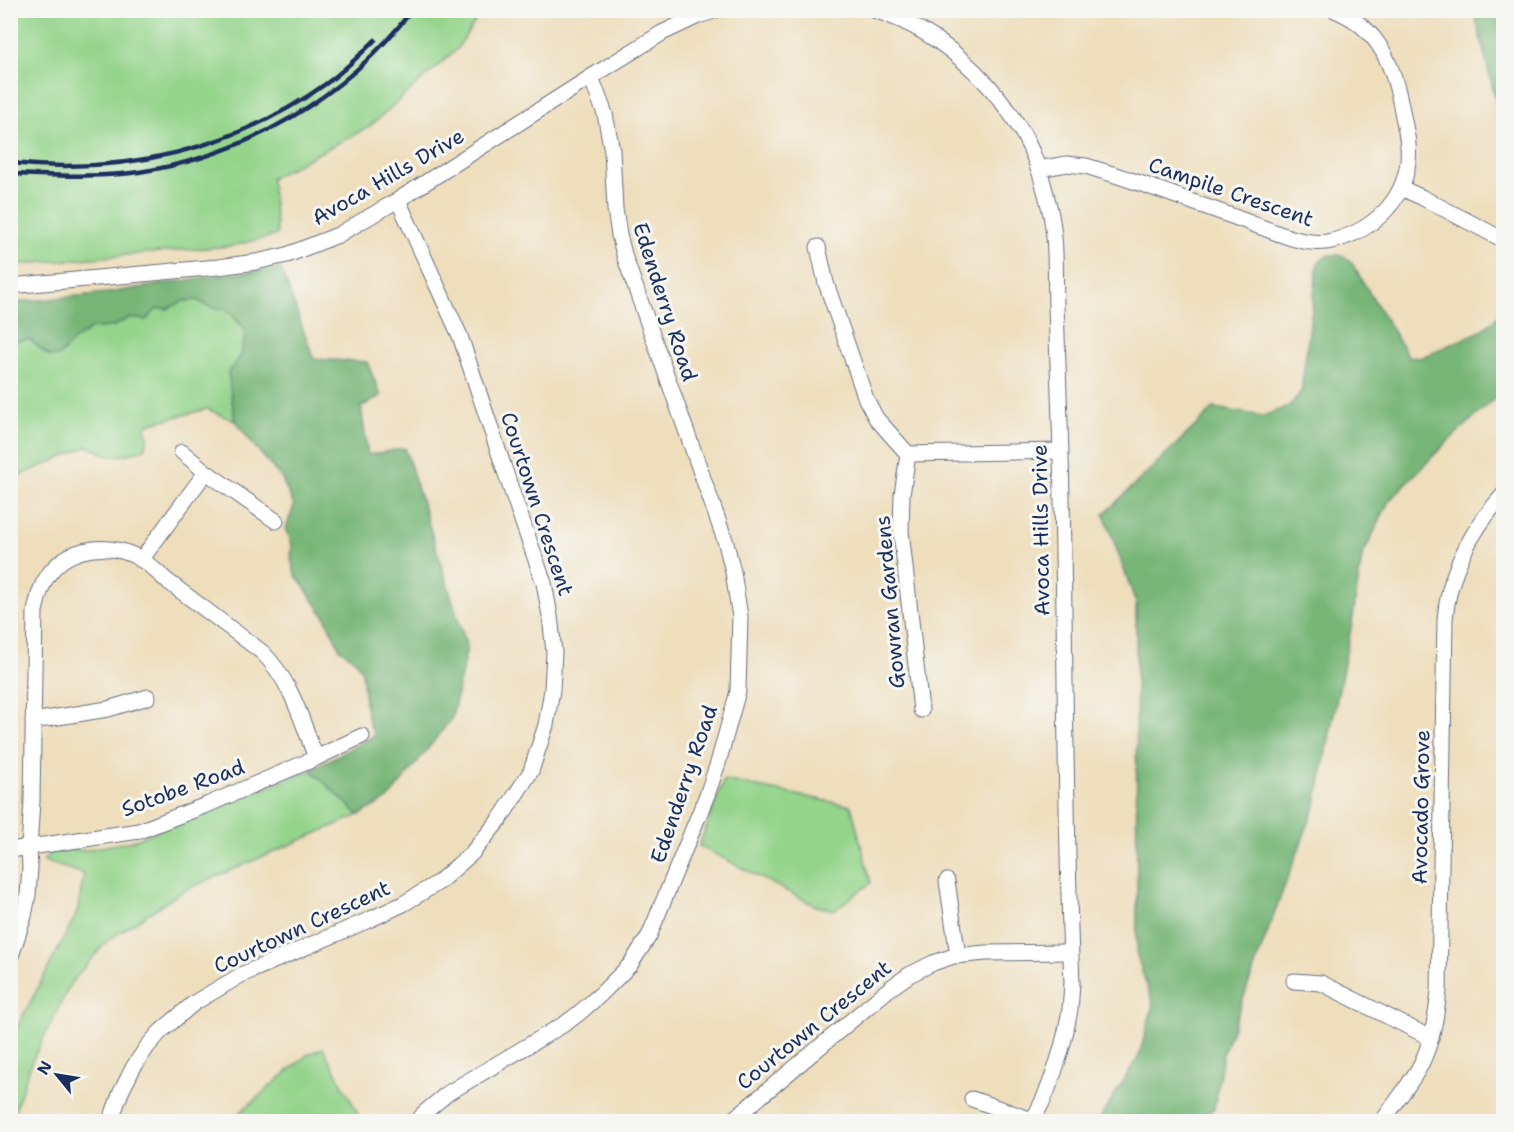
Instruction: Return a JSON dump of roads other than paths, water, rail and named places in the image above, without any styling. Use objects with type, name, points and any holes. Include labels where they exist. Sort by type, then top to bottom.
[{"type":"street","name":"Avoca Hills Drive","points":[[10,286],[256,262],[286,255],[338,236],[662,33],[698,13],[717,10]]},
{"type":"street","name":"Avoca Hills Drive","points":[[874,10],[911,26],[938,42],[963,61],[986,84],[1008,110],[1027,142],[1050,208],[1054,248],[1061,451],[1072,982],[1068,1020],[1049,1086],[1036,1120]]},
{"type":"street","name":"Campile Crescent","points":[[1038,169],[1067,164],[1086,166],[1197,203],[1294,239],[1315,243],[1332,241],[1373,223],[1389,208],[1398,195],[1408,162],[1408,147],[1398,88],[1382,48],[1354,20],[1335,10]]},
{"type":"street","name":"Edenderry Road","points":[[418,1122],[424,1113],[448,1093],[566,1023],[601,994],[630,965],[649,936],[706,795],[718,763],[738,691],[740,617],[733,572],[625,258],[615,209],[612,151],[605,114],[591,77]]},
{"type":"street","points":[[1401,188],[1500,238]]},
{"type":"street","name":"Courtown Crescent","points":[[111,1122],[133,1068],[147,1047],[160,1032],[194,1003],[241,975],[403,904],[439,882],[472,853],[500,819],[531,771],[546,725],[552,690],[554,652],[544,583],[460,336],[398,200]]},
{"type":"street","points":[[819,247],[826,283],[866,399],[876,418],[908,454],[1061,451]]},
{"type":"street","points":[[182,452],[206,472],[276,521]]},
{"type":"street","name":"Gowran Gardens","points":[[908,454],[902,495],[901,531],[921,710]]},
{"type":"street","points":[[141,560],[206,472]]},
{"type":"street","name":"Avocado Grove","points":[[1382,1122],[1420,1066],[1431,1038],[1439,991],[1446,602],[1450,586],[1478,524],[1503,494]]},
{"type":"street","points":[[10,958],[28,895],[30,868],[35,611],[39,592],[47,577],[65,559],[79,552],[104,548],[113,549],[141,560],[262,652],[272,662],[291,693],[315,758]]},
{"type":"street","points":[[33,721],[108,709],[148,697]]},
{"type":"street","name":"Sotobe Road","points":[[10,850],[139,831],[209,804],[362,736]]},
{"type":"street","points":[[947,881],[958,956]]},
{"type":"street","name":"Courtown Crescent","points":[[730,1122],[889,989],[909,975],[933,963],[958,956],[986,953],[1070,952]]},
{"type":"street","points":[[1294,981],[1321,983],[1431,1038]]},
{"type":"street","points":[[972,1099],[1036,1120]]},
{"type":"railway","points":[[10,174],[74,176],[139,172],[179,164],[255,137],[291,118],[357,70],[412,10]]},
{"type":"railway","points":[[10,163],[53,166],[136,161],[176,153],[216,141],[291,106],[334,78],[375,40]]}]
